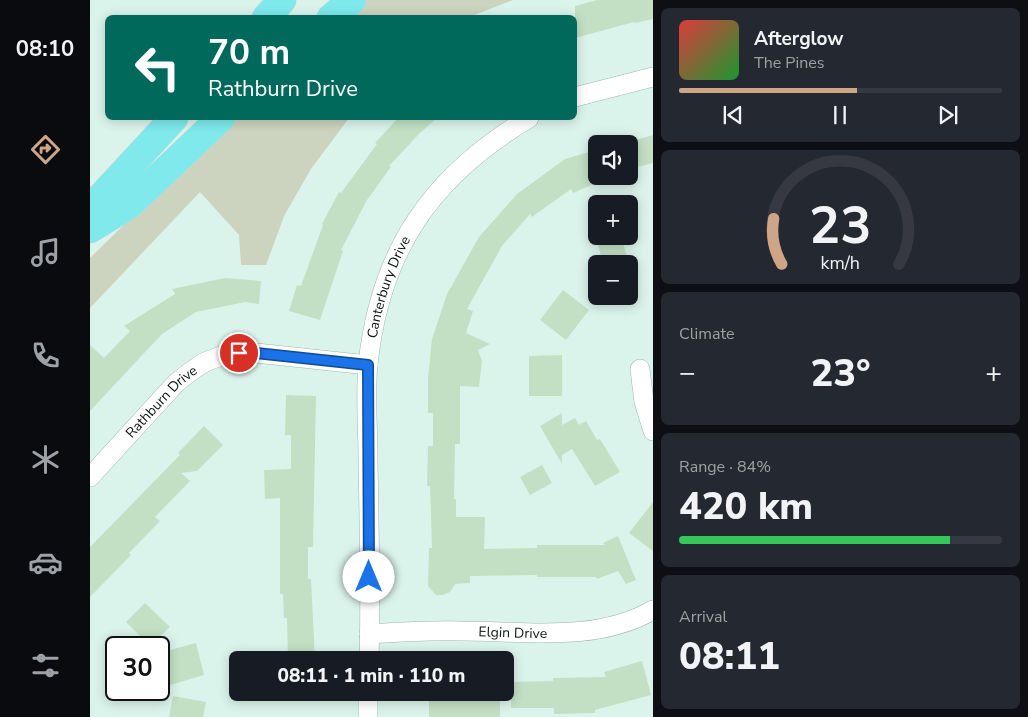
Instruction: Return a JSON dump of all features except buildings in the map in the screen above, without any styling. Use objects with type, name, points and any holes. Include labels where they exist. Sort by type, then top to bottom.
[{"type":"main road","points":[[269,15],[282,0]]},
{"type":"main road","points":[[334,15],[352,0]]},
{"type":"main road","points":[[90,209],[172,120]]},
{"type":"main road","points":[[90,229],[129,205],[219,120]]},
{"type":"street","points":[[577,96],[653,77]]},
{"type":"street","name":"Canterbury Drive","points":[[369,651],[368,365],[381,298],[398,254],[431,199],[462,165],[493,141],[526,120]]},
{"type":"street","name":"Rathburn Drive","points":[[90,477],[176,384],[205,362],[221,356],[256,353],[368,365]]},
{"type":"street","points":[[640,369],[644,402],[653,431]]},
{"type":"street","name":"Elgin Drive","points":[[370,634],[459,630],[588,631],[633,620],[653,610]]},
{"type":"street","points":[[368,701],[368,717]]},
{"type":"green space","points":[[364,0],[513,0],[474,15],[346,15]]},
{"type":"green space","points":[[231,120],[348,120],[311,169],[284,216],[266,265],[241,265],[239,235],[200,192],[90,308],[90,258]]},
{"type":"route","points":[[239,353],[256,353],[368,365],[369,577]]}]
